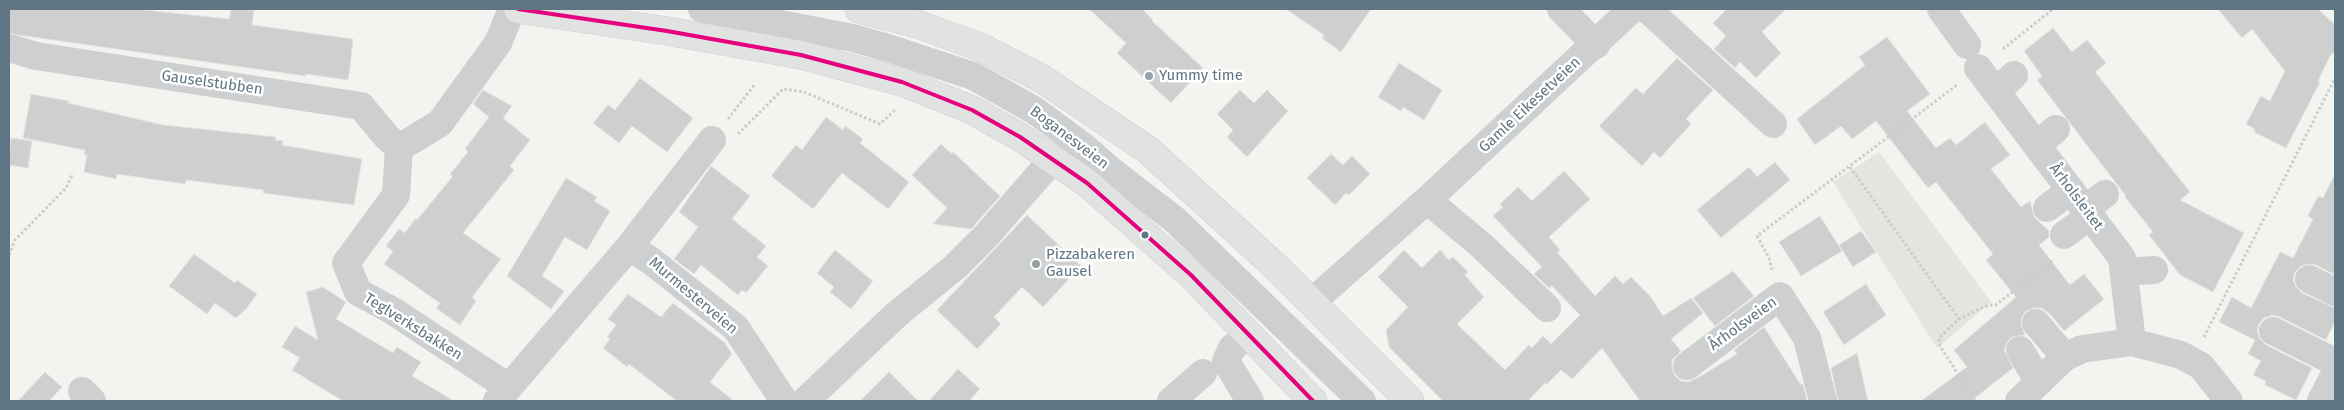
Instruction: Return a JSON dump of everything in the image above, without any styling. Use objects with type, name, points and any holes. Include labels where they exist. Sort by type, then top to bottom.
[{"type":"main road","name":"Boganesveien","points":[[518,9],[801,55],[856,68],[902,82],[972,110],[1053,159],[1087,183],[1212,296],[1314,401]]},
{"type":"main road","points":[[859,9],[917,24],[980,47],[1041,78],[1148,150],[1312,302],[1410,401]]},
{"type":"street","points":[[399,148],[440,123],[498,43],[512,9]]},
{"type":"street","name":"Boganesveien","points":[[702,9],[853,38],[888,48],[973,76],[1034,110],[1084,146],[1109,169],[1175,220],[1362,401]]},
{"type":"street","points":[[1561,9],[1596,45]]},
{"type":"street","name":"Gamle Eikesetveien","points":[[1312,302],[1427,200],[1596,45],[1632,9]]},
{"type":"street","points":[[1647,9],[1773,124]]},
{"type":"street","points":[[1940,9],[1973,57]]},
{"type":"street","name":"Gauselstubben","points":[[9,48],[36,56],[361,106],[386,136],[399,148]]},
{"type":"street","name":"Årholsleitet","points":[[1973,57],[2035,139],[2088,202],[2122,258],[2132,342]]},
{"type":"street","name":"Teglverksbakken","points":[[399,148],[396,194],[346,263],[358,292],[393,311],[503,394],[630,247],[712,140]]},
{"type":"street","name":"Boganesveien","points":[[805,401],[896,316],[956,266],[986,236],[1053,159]]},
{"type":"street","points":[[1427,200],[1482,246],[1547,308]]},
{"type":"street","points":[[2047,208],[2088,202]]},
{"type":"street","points":[[2061,245],[2088,202]]},
{"type":"street","name":"Murmesterveien","points":[[630,247],[650,260],[736,328],[784,401]]},
{"type":"street","points":[[2124,272],[2154,270]]},
{"type":"street","points":[[2309,279],[2335,292]]},
{"type":"street","name":"Årholsveien","points":[[1686,366],[1780,296],[1807,338],[1822,401]]},
{"type":"street","points":[[2036,323],[2065,357]]},
{"type":"street","points":[[2273,331],[2335,362]]},
{"type":"street","points":[[1248,335],[1232,348],[1226,361],[1250,401]]},
{"type":"street","points":[[2019,401],[2065,357],[2082,349],[2132,342],[2181,355],[2202,366],[2229,401]]},
{"type":"street","points":[[2020,350],[2039,382]]},
{"type":"street","points":[[1171,401],[1203,373]]},
{"type":"street","points":[[2323,401],[2335,374]]},
{"type":"path","points":[[1780,296],[1769,258],[1756,236],[1850,167],[1973,57],[2053,9]]},
{"type":"path","points":[[2202,366],[2204,333],[2335,78]]},
{"type":"path","points":[[755,84],[712,140],[729,143],[782,89],[804,92],[880,124],[896,109],[897,102]]},
{"type":"path","points":[[1850,167],[1959,319]]},
{"type":"path","points":[[9,255],[15,240],[66,188],[73,173]]},
{"type":"path","points":[[1975,401],[1940,346],[1939,338],[1959,319],[1988,305],[1996,305],[2061,245]]},
{"type":"shaded area","points":[[1879,152],[1991,302],[1937,348],[1833,182]]},
{"type":"building","points":[[9,9],[136,9],[229,19],[231,9],[254,10],[252,25],[353,39],[348,80],[306,74],[305,76],[9,33]]},
{"type":"building","points":[[1089,9],[1142,9],[1152,21],[1203,68],[1171,103],[1117,53],[1126,43]]},
{"type":"building","points":[[1286,9],[1371,9],[1341,52],[1322,38],[1324,35]]},
{"type":"building","points":[[1727,9],[1786,9],[1762,32],[1781,53],[1756,78],[1740,62],[1735,68],[1714,49],[1726,36],[1713,23]]},
{"type":"building","points":[[2218,9],[2318,9],[2335,25],[2335,51],[2330,56],[2318,81],[2320,82],[2286,148],[2254,132],[2255,129],[2246,124],[2261,96],[2270,101],[2285,71],[2252,29],[2242,38]]},
{"type":"building","points":[[2053,28],[2072,52],[2087,40],[2106,63],[2095,72],[2190,192],[2180,200],[2244,233],[2213,292],[2180,275],[2149,235],[2153,232],[2037,80],[2042,76],[2024,51]]},
{"type":"building","points":[[1887,37],[1930,94],[1907,111],[1936,148],[1950,138],[1956,145],[1985,122],[2010,155],[1991,169],[2021,207],[2030,201],[2034,217],[2049,231],[2049,237],[2039,245],[2070,285],[2084,274],[2104,299],[2064,331],[2051,315],[2042,308],[2026,311],[2022,317],[2021,325],[2025,335],[2012,337],[2007,342],[2004,350],[2013,368],[1971,401],[1921,401],[1967,367],[1954,350],[2016,297],[1986,260],[1993,254],[1936,182],[1928,188],[1876,121],[1852,139],[1841,126],[1815,145],[1797,119],[1865,65],[1859,57]]},
{"type":"building","points":[[1677,58],[1713,90],[1686,119],[1691,124],[1660,158],[1654,152],[1642,166],[1599,126],[1636,88],[1643,94]]},
{"type":"building","points":[[1399,63],[1442,90],[1424,120],[1403,107],[1401,111],[1378,97]]},
{"type":"building","points":[[640,78],[693,118],[667,152],[632,126],[619,143],[593,123],[608,105],[615,110]]},
{"type":"building","points":[[483,90],[512,106],[503,118],[530,140],[510,166],[514,170],[463,233],[501,259],[472,297],[476,301],[460,325],[436,308],[440,303],[384,264],[393,251],[386,246],[399,229],[405,233],[453,176],[450,174],[468,152],[465,149],[489,117],[473,104]]},
{"type":"building","points":[[1240,90],[1254,103],[1267,90],[1288,111],[1247,157],[1227,137],[1233,130],[1217,114]]},
{"type":"building","points":[[31,94],[69,101],[68,103],[163,125],[276,137],[275,140],[283,141],[282,145],[362,159],[354,205],[263,193],[263,190],[186,180],[185,184],[117,174],[116,179],[84,172],[87,155],[84,155],[85,150],[23,138]]},
{"type":"building","points":[[826,117],[843,130],[845,126],[863,139],[860,143],[909,182],[888,209],[842,173],[813,209],[771,176],[796,145],[802,150]]},
{"type":"building","points":[[11,138],[32,141],[28,168],[9,165]]},
{"type":"building","points":[[941,144],[952,154],[953,152],[1000,196],[971,229],[933,224],[947,208],[912,175]]},
{"type":"building","points":[[1331,154],[1343,165],[1352,156],[1370,174],[1349,195],[1346,193],[1335,205],[1307,178]]},
{"type":"building","points":[[1775,162],[1790,180],[1721,238],[1697,210],[1749,167],[1757,177]]},
{"type":"building","points":[[711,166],[750,196],[732,219],[766,246],[757,257],[768,266],[746,293],[742,290],[738,295],[701,265],[694,274],[674,259],[698,227],[679,212]]},
{"type":"building","points":[[1564,171],[1590,199],[1549,237],[1560,250],[1557,252],[1595,296],[1615,276],[1623,284],[1631,277],[1650,296],[1663,316],[1691,298],[1703,313],[1671,339],[1681,351],[1672,360],[1675,376],[1681,381],[1688,382],[1701,376],[1737,354],[1734,350],[1764,327],[1801,385],[1803,384],[1807,401],[1640,401],[1602,348],[1572,379],[1561,370],[1528,401],[1443,401],[1389,347],[1386,330],[1408,307],[1378,277],[1404,250],[1422,268],[1440,250],[1449,260],[1453,257],[1468,272],[1465,275],[1484,297],[1457,324],[1505,370],[1529,345],[1532,348],[1543,336],[1551,344],[1580,315],[1552,286],[1549,288],[1534,274],[1542,267],[1493,216],[1503,207],[1500,204],[1518,187],[1532,201]]},
{"type":"building","points":[[2335,174],[2335,275],[2316,265],[2308,264],[2301,266],[2295,272],[2293,279],[2296,287],[2302,293],[2335,308],[2335,321],[2326,340],[2273,315],[2264,318],[2259,324],[2257,331],[2260,339],[2266,345],[2312,368],[2296,400],[2265,385],[2266,381],[2253,375],[2261,361],[2248,354],[2255,340],[2219,322],[2232,297],[2251,308],[2280,252],[2293,258],[2313,219],[2308,216],[2318,196],[2323,198]]},
{"type":"building","points":[[566,178],[597,197],[594,201],[610,211],[587,250],[565,237],[542,276],[564,291],[551,309],[507,276]]},
{"type":"building","points":[[1027,215],[1081,266],[1043,307],[1022,287],[994,317],[1001,324],[977,349],[937,310]]},
{"type":"building","points":[[1820,216],[1842,251],[1801,276],[1779,242]]},
{"type":"building","points":[[1861,231],[1876,252],[1853,267],[1839,245]]},
{"type":"building","points":[[835,250],[873,281],[851,309],[830,292],[834,287],[817,273]]},
{"type":"building","points":[[194,254],[235,283],[237,280],[257,294],[246,309],[236,318],[215,303],[207,314],[169,286]]},
{"type":"building","points":[[1733,271],[1754,296],[1715,326],[1693,298]]},
{"type":"building","points":[[1866,284],[1886,315],[1844,345],[1823,312]]},
{"type":"building","points":[[323,287],[346,302],[336,319],[393,353],[397,347],[421,362],[412,376],[454,401],[343,401],[292,370],[300,358],[282,347],[295,326],[318,340],[306,292]]},
{"type":"building","points":[[628,294],[661,317],[673,303],[725,343],[732,354],[710,382],[734,401],[677,401],[629,364],[627,367],[603,348],[610,339],[607,337],[616,325],[608,319]]},
{"type":"building","points":[[1857,353],[1868,401],[1838,401],[1831,368]]},
{"type":"building","points":[[958,369],[980,389],[969,401],[929,401]]},
{"type":"building","points":[[45,372],[62,387],[49,401],[18,401]]},
{"type":"building","points":[[889,372],[918,401],[860,401]]},
{"type":"transit line","points":[[518,9],[667,31],[801,55],[902,82],[972,110],[1020,137],[1087,183],[1191,275],[1313,401]]},
{"type":"place","name":"Yummy time","points":[[1149,76]]},
{"type":"place","name":"Pizzabakeren Gausel","points":[[1036,264]]}]
